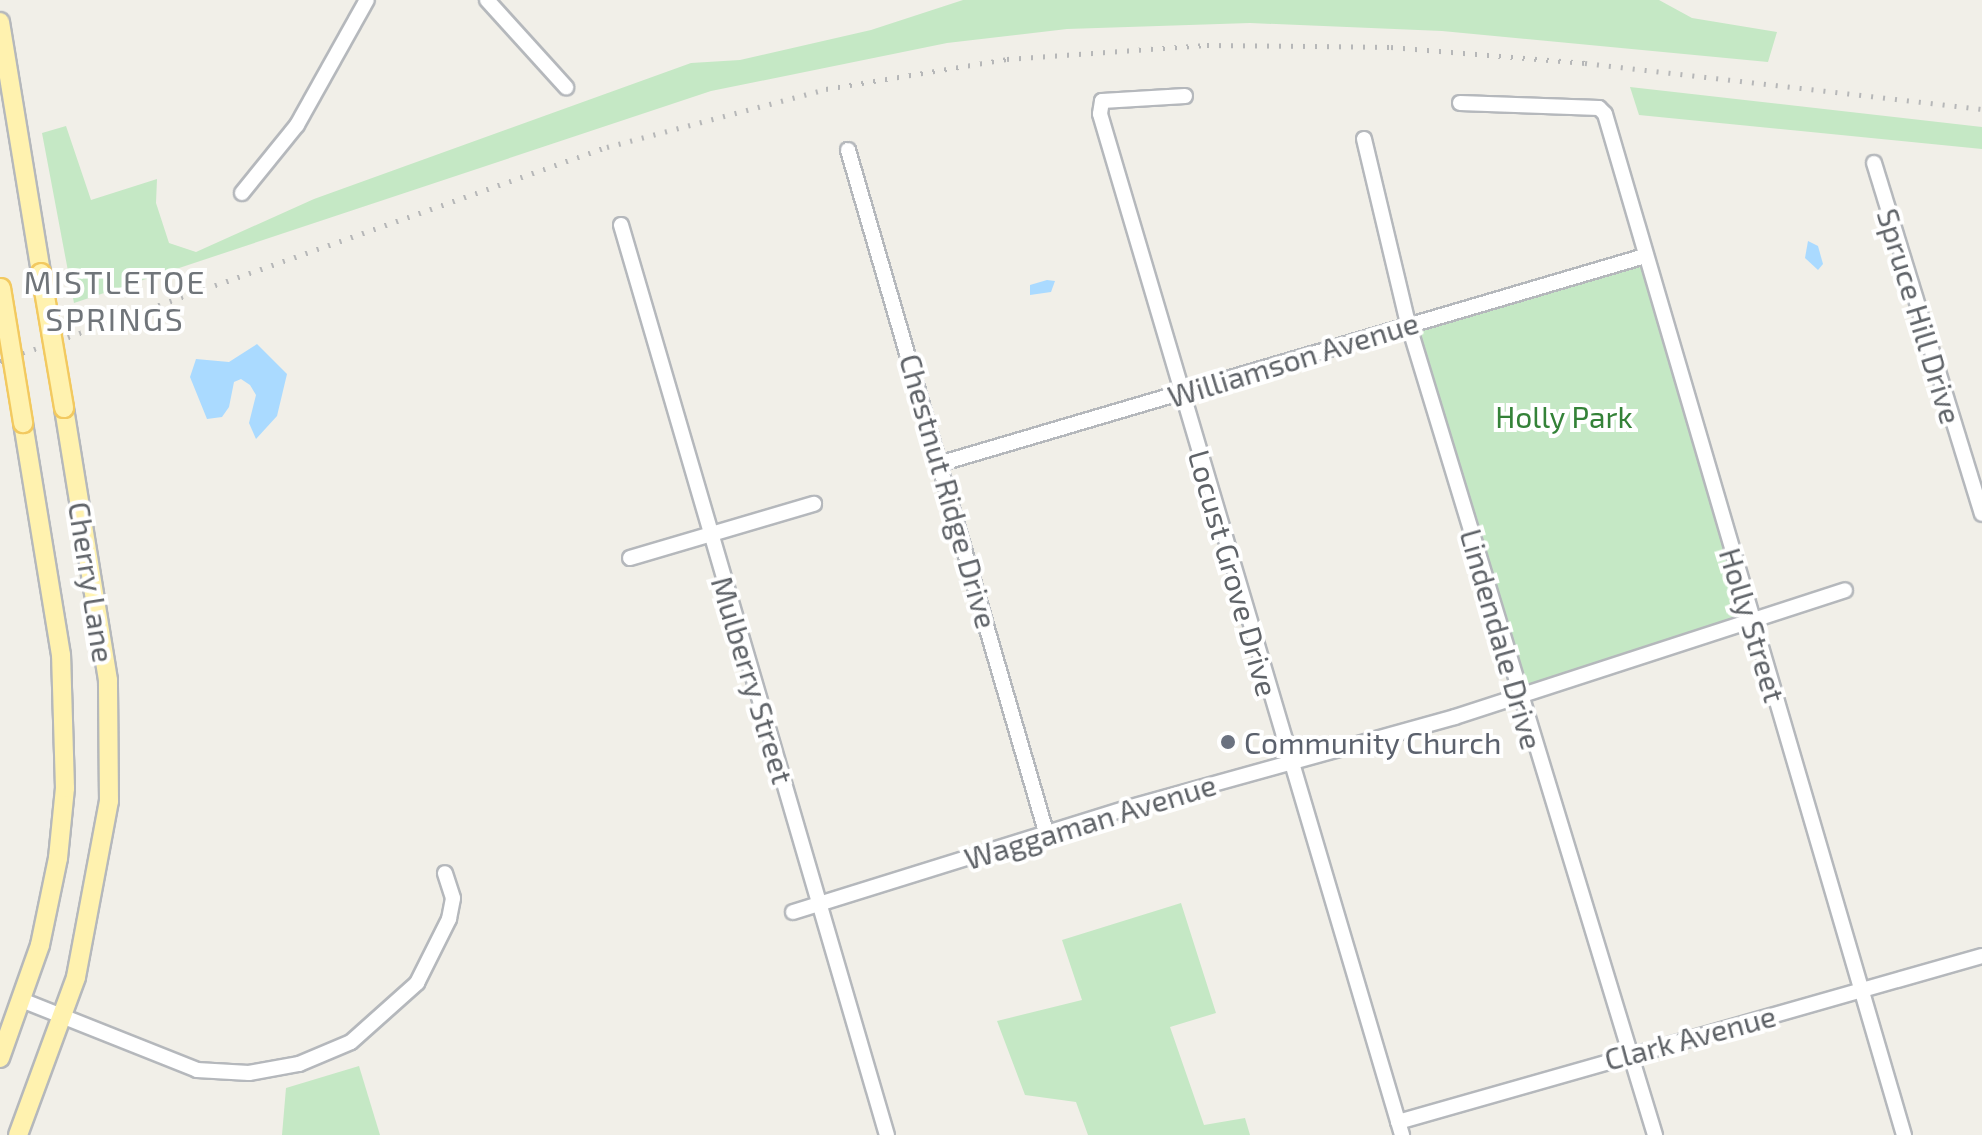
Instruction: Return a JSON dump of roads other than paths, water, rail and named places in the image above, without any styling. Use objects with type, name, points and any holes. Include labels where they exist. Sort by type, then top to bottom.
[{"type":"main road","name":"Cherry Lane","points":[[0,22],[108,680],[111,766],[100,872],[62,1017],[18,1135]]},
{"type":"main road","name":"Cherry Lane","points":[[0,1058],[24,1001],[58,858],[66,735],[61,655],[1,285]]},
{"type":"street","points":[[242,193],[297,125],[367,0]]},
{"type":"street","points":[[487,0],[566,87]]},
{"type":"street","name":"Locust Grove Drive","points":[[1185,96],[1102,101],[1100,114],[1400,1128]]},
{"type":"street","name":"Holly Street","points":[[1460,103],[1599,108],[1605,114],[1750,621],[1904,1135]]},
{"type":"street","name":"Lindendale Drive","points":[[1364,139],[1408,323],[1655,1135]]},
{"type":"street","name":"Chestnut Ridge Drive","points":[[848,150],[942,463],[1046,832]]},
{"type":"street","name":"Spruce Hill Drive","points":[[1874,163],[1982,514]]},
{"type":"street","name":"Mulberry Street","points":[[621,225],[709,535],[887,1135]]},
{"type":"street","name":"Williamson Avenue","points":[[942,463],[1408,323],[1645,256]]},
{"type":"street","points":[[630,558],[814,504]]},
{"type":"street","name":"Waggaman Avenue","points":[[793,912],[1046,832],[1520,696],[1845,590]]},
{"type":"street","points":[[24,1001],[156,1058],[214,1073],[255,1072],[322,1057],[375,1026],[417,983],[449,919],[453,898],[445,873]]},
{"type":"street","name":"Clark Avenue","points":[[1400,1128],[1632,1053],[1982,956]]},
{"type":"water","points":[[1808,241],[1818,246],[1823,264],[1818,270],[1805,258]]},
{"type":"water","points":[[1055,281],[1051,292],[1030,295],[1030,285]]},
{"type":"water","points":[[257,344],[287,374],[277,416],[256,439],[249,423],[256,395],[250,385],[241,379],[234,382],[229,407],[222,417],[207,419],[190,377],[196,359],[229,362]]},
{"type":"railway","points":[[0,361],[607,147],[826,89],[1007,59],[1207,45],[1391,47],[1585,63],[1982,109]]},
{"type":"place","name":"Community Church","points":[[1228,742]]},
{"type":"district","name":"MISTLETOE SPRINGS","points":[[115,300]]},
{"type":"park label","name":"Holly Park","points":[[1564,416]]}]
